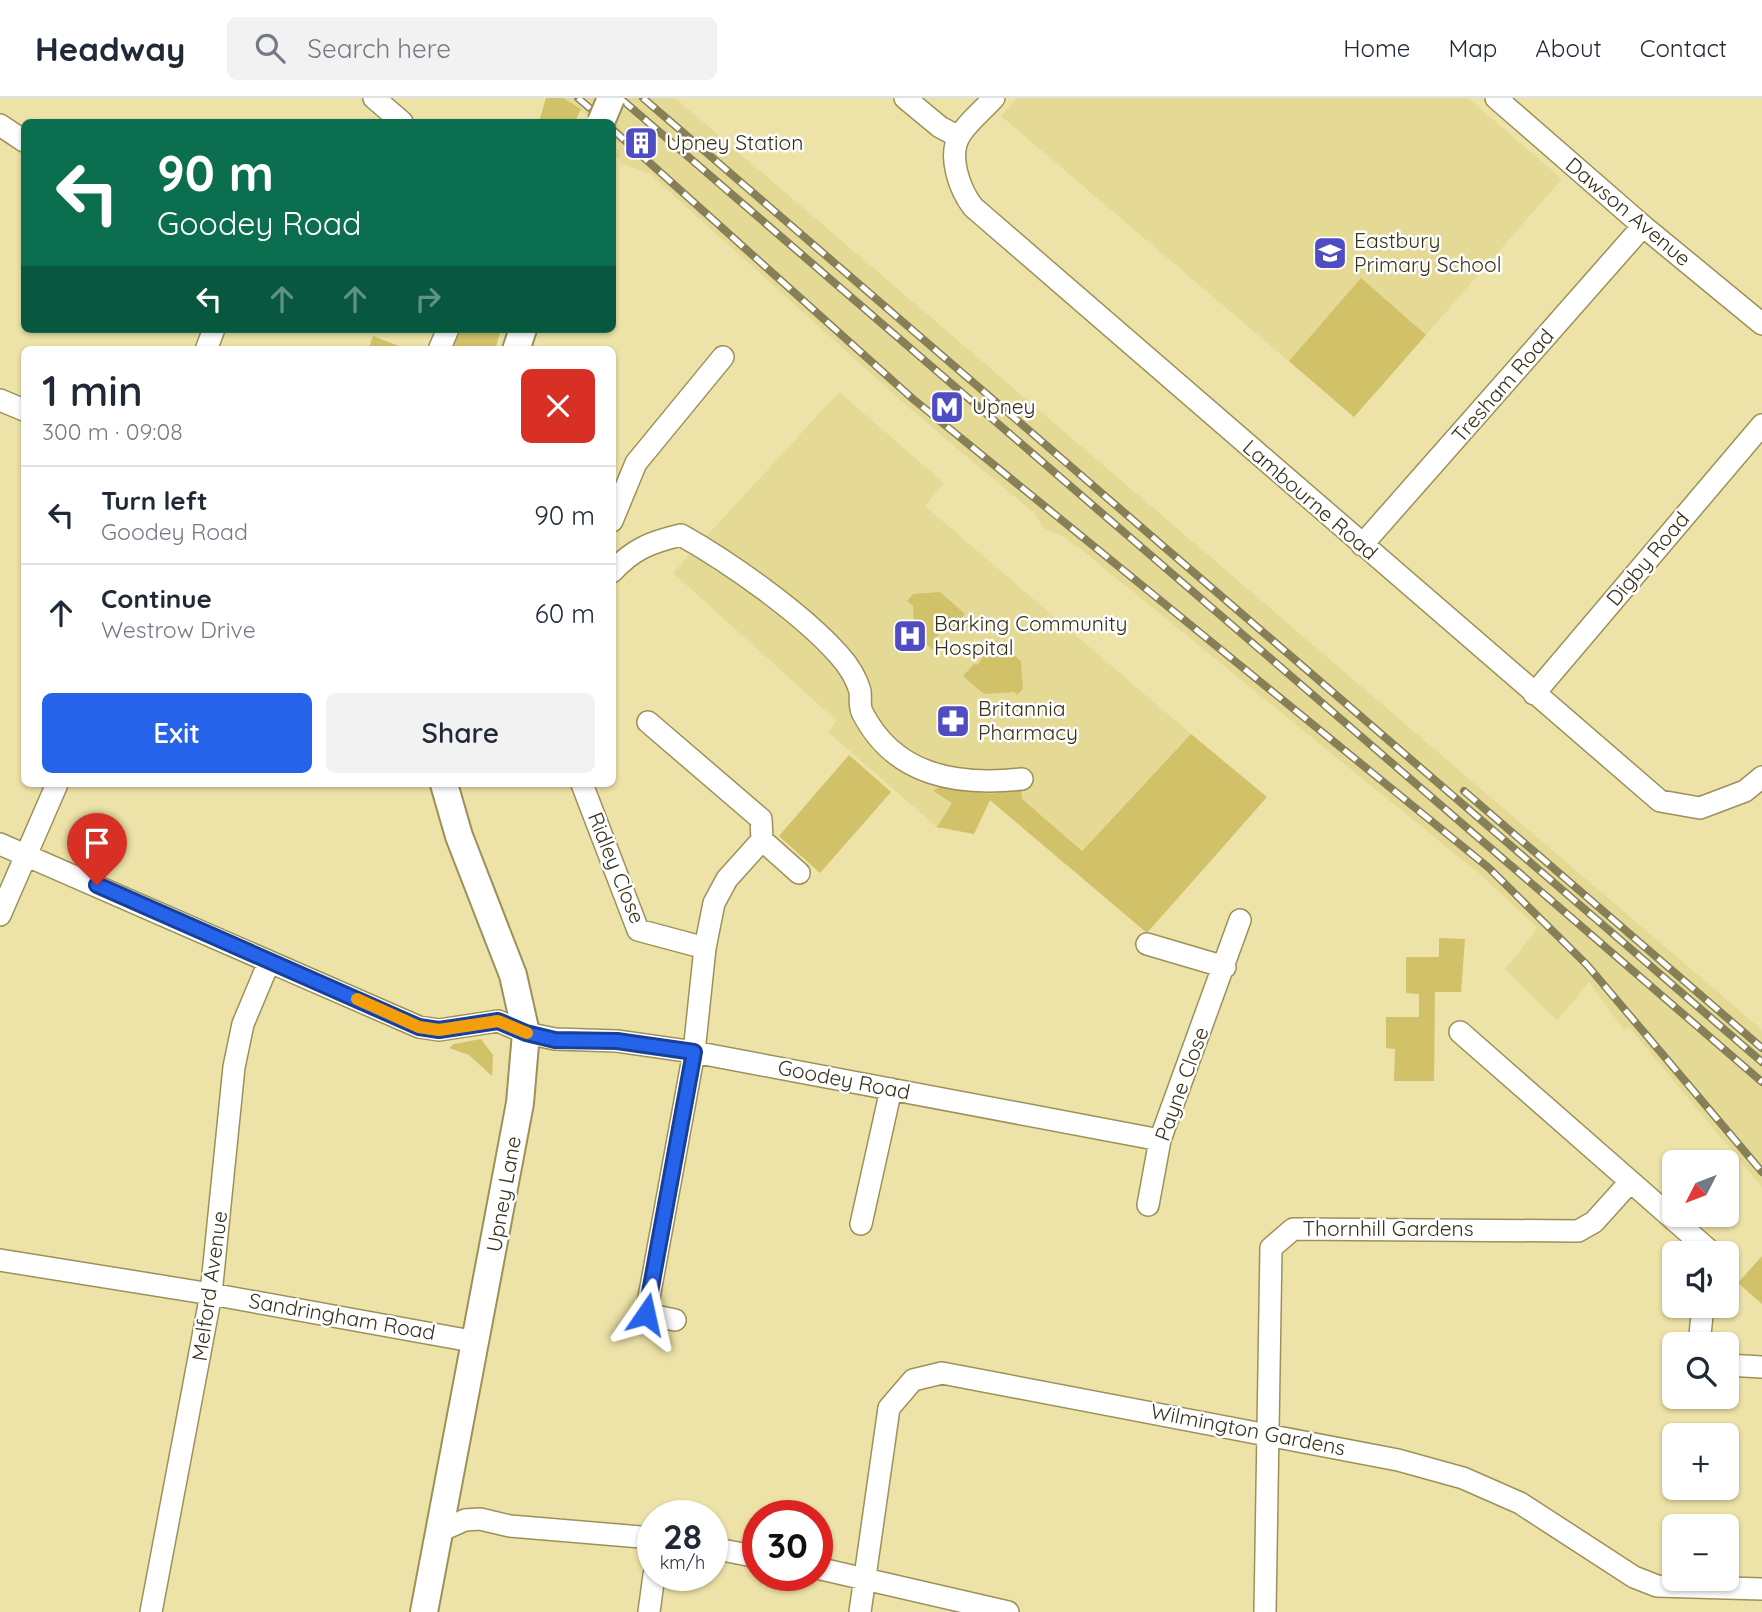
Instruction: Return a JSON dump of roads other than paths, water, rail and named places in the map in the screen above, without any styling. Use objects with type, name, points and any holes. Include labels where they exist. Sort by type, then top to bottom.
[{"type":"street","points":[[374,98],[398,119]]},
{"type":"street","points":[[602,119],[611,98]]},
{"type":"street","points":[[905,98],[940,127],[958,137],[994,98]]},
{"type":"street","name":"Dawson Avenue","points":[[1496,98],[1643,226],[1762,324]]},
{"type":"street","points":[[0,125],[21,139]]},
{"type":"street","name":"Lambourne Road","points":[[958,137],[958,179],[961,190],[973,207],[1660,801],[1700,808],[1745,791],[1762,777]]},
{"type":"street","name":"Tresham Road","points":[[1362,545],[1643,226]]},
{"type":"street","points":[[616,515],[636,463],[723,358]]},
{"type":"street","points":[[0,400],[21,409]]},
{"type":"street","name":"Digby Road","points":[[1534,694],[1762,425]]},
{"type":"street","points":[[616,535],[620,564],[649,542],[681,536],[748,579],[838,653],[852,670],[860,692],[860,708],[877,738],[895,755],[936,776],[984,783],[1022,779]]},
{"type":"street","points":[[648,722],[761,819],[762,840],[718,891],[705,947],[694,1052],[646,1314],[675,1320]]},
{"type":"street","points":[[0,915],[56,787]]},
{"type":"street","name":"Upney Lane","points":[[424,1612],[520,1103],[526,1033],[513,975],[459,836],[445,787]]},
{"type":"street","name":"Ridley Close","points":[[583,787],[638,930],[705,947]]},
{"type":"street","points":[[762,840],[799,873]]},
{"type":"street","name":"Goodey Road","points":[[0,844],[419,1027],[439,1030],[498,1021],[526,1033],[555,1040],[617,1041],[694,1052],[1160,1140]]},
{"type":"street","name":"Payne Close","points":[[1148,1205],[1160,1140],[1240,920]]},
{"type":"street","points":[[1147,944],[1225,967]]},
{"type":"street","name":"Melford Avenue","points":[[151,1612],[211,1294],[234,1067],[243,1024],[269,962]]},
{"type":"street","points":[[1461,1032],[1698,1241]]},
{"type":"street","points":[[861,1224],[891,1089]]},
{"type":"street","name":"Thornhill Gardens","points":[[1265,1612],[1270,1248],[1281,1236],[1293,1229],[1578,1231],[1594,1222],[1630,1182]]},
{"type":"street","name":"Sandringham Road","points":[[0,1260],[211,1294],[477,1342]]},
{"type":"street","points":[[1739,1366],[1762,1367]]},
{"type":"street","name":"Wilmington Gardens","points":[[860,1612],[863,1577],[890,1408],[913,1380],[942,1373],[1398,1460],[1463,1478],[1520,1503],[1634,1577],[1657,1586],[1762,1590]]},
{"type":"street","points":[[440,1531],[465,1520],[480,1518],[533,1527],[637,1537]]},
{"type":"street","points":[[833,1571],[1008,1612]]},
{"type":"street","points":[[649,1612],[652,1591]]},
{"type":"railway","points":[[578,98],[602,119]]},
{"type":"railway","points":[[620,98],[1762,1082]]},
{"type":"railway","points":[[643,98],[1762,1062]]},
{"type":"railway","points":[[616,133],[913,399],[1489,868],[1587,965],[1762,1172]]},
{"type":"railway","points":[[1464,791],[1762,1048]]},
{"type":"place","name":"Upney Station","points":[[641,143]]},
{"type":"place","name":"Eastbury Primary School","points":[[1330,253]]},
{"type":"place","name":"Upney","points":[[947,407]]},
{"type":"place","name":"Barking Community Hospital","points":[[910,636]]},
{"type":"place","name":"Britannia Pharmacy","points":[[953,721]]}]
